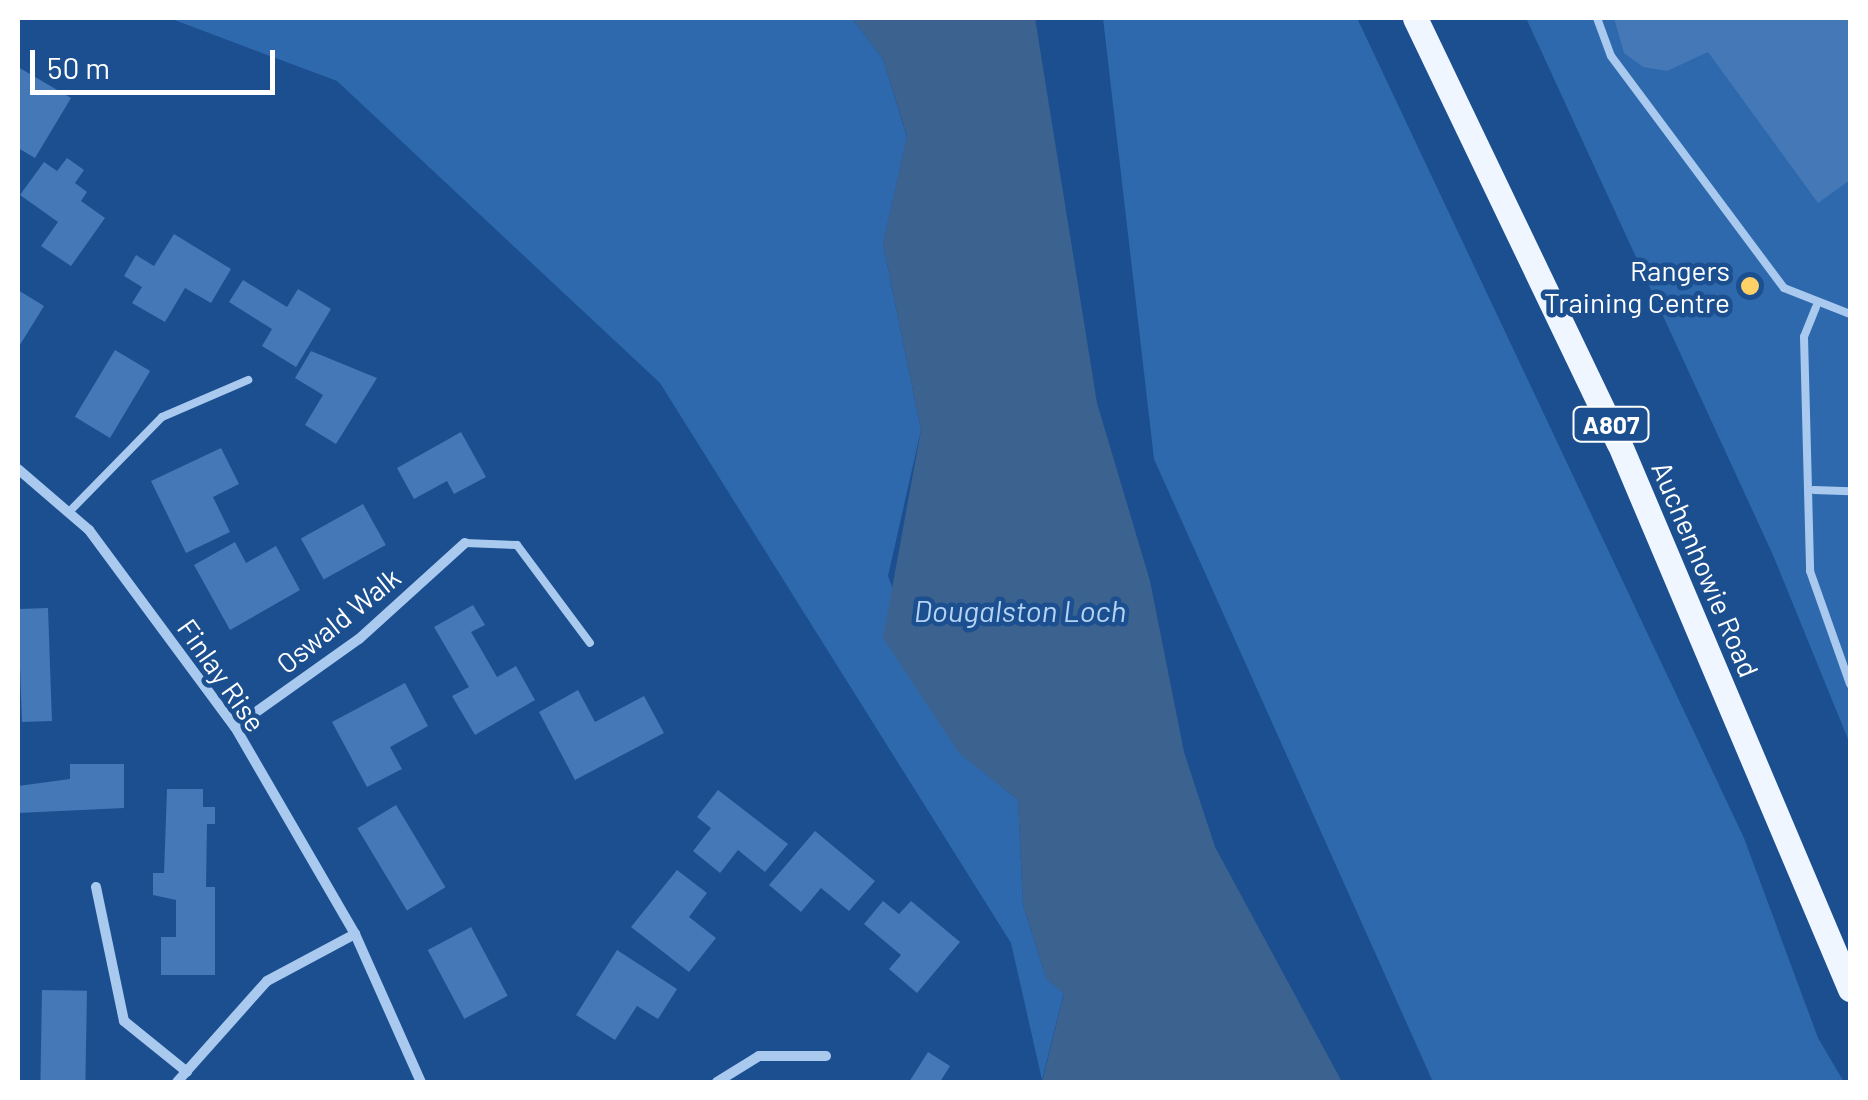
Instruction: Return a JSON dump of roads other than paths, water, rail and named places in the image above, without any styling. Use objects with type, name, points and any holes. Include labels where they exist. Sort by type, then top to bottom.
[{"type":"main road","name":"Auchenhowie Road","points":[[1415,18],[1620,443],[1850,989]]},
{"type":"street","name":"Finlay Rise","points":[[18,469],[68,513],[235,727],[354,934],[421,1082]]},
{"type":"street","name":"Oswald Walk","points":[[235,727],[359,639],[465,544]]},
{"type":"street","points":[[96,888],[124,1022],[187,1072]]},
{"type":"street","points":[[177,1082],[266,981],[354,934]]},
{"type":"street","points":[[717,1082],[760,1056],[826,1056]]},
{"type":"lane","points":[[1597,18],[1611,56],[1761,257],[1816,307],[1850,314]]},
{"type":"lane","points":[[1816,307],[1804,337],[1814,490],[1810,570],[1850,684]]},
{"type":"lane","points":[[68,513],[162,417],[248,380]]},
{"type":"lane","points":[[1814,490],[1850,491]]},
{"type":"lane","points":[[465,544],[517,545],[590,643]]},
{"type":"water","name":"Dougalston Loch","points":[[852,18],[1035,18],[1097,403],[1150,581],[1184,752],[1215,847],[1342,1082],[1042,1082],[1064,994],[1046,978],[1023,905],[1018,800],[959,753],[883,638],[921,430],[883,244],[907,136],[883,59]]},
{"type":"place","name":"Rangers Training Centre","points":[[1750,286]]}]
